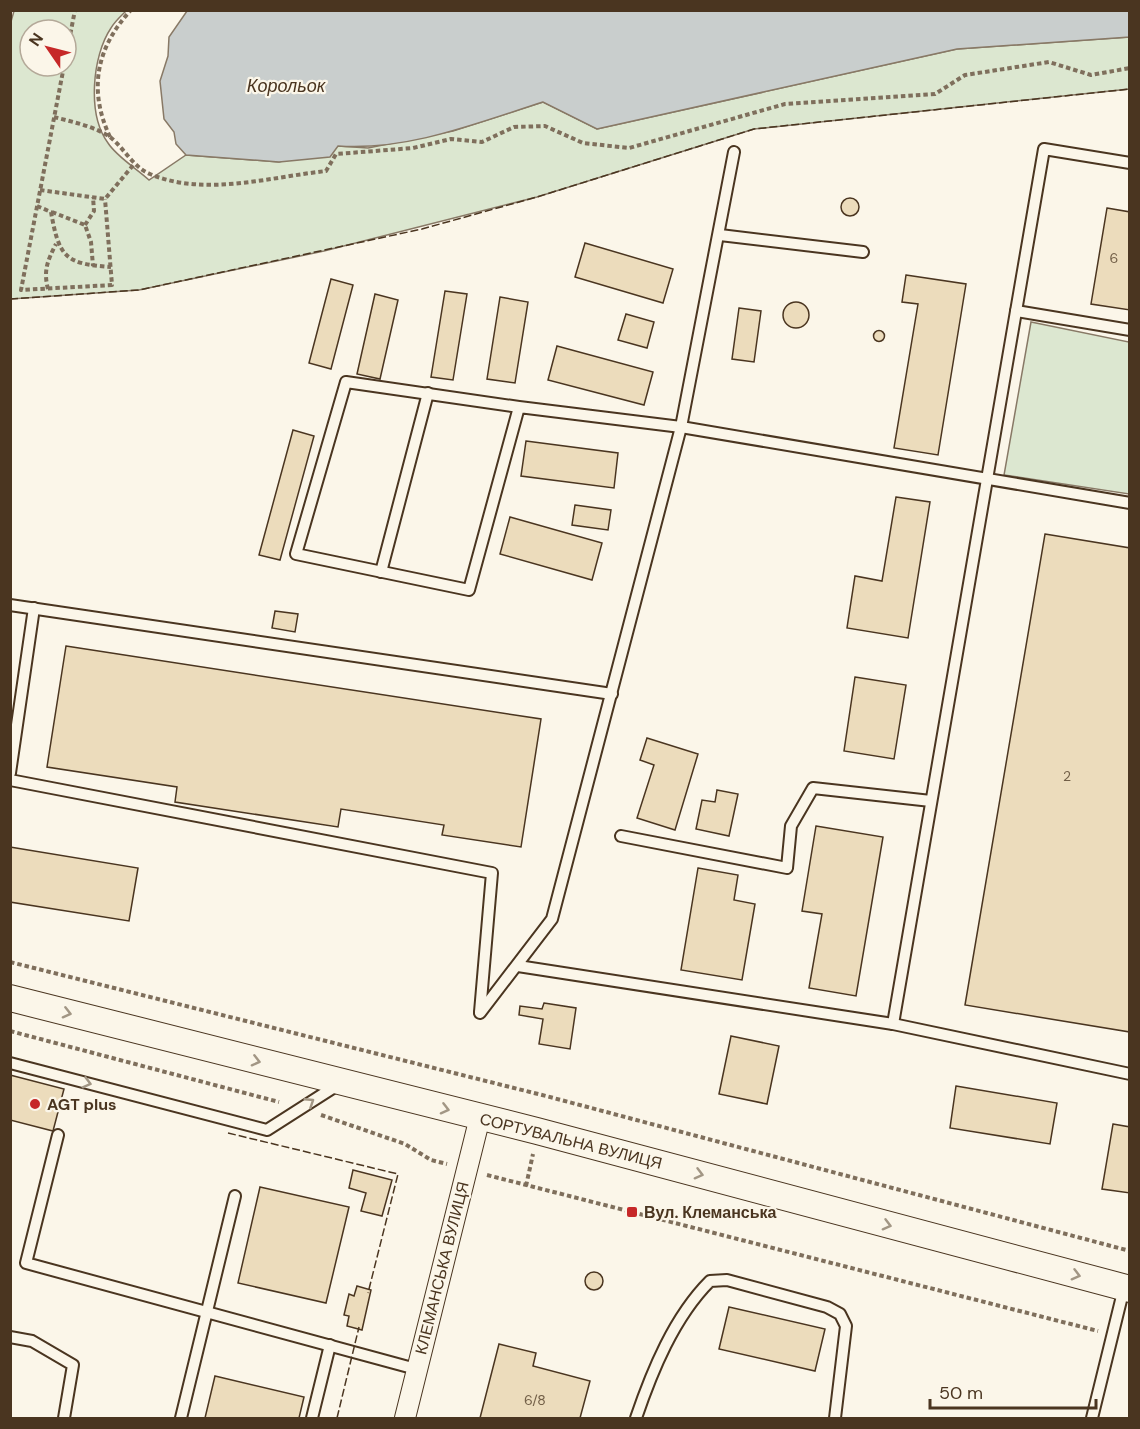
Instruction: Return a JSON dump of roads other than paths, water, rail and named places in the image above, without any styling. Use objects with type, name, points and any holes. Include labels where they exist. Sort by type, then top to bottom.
[{"type":"street","name":"СОРТУВАЛЬНА ВУЛИЦЯ","points":[[10,999],[480,1117],[1127,1288]]},
{"type":"street","name":"КЛЕМАНСЬКА ВУЛИЦЯ","points":[[405,1419],[480,1117]]},
{"type":"lane","points":[[893,1024],[1044,149],[1130,163]]},
{"type":"lane","points":[[10,780],[492,873],[480,1013],[552,919],[681,427],[720,236],[734,152]]},
{"type":"lane","points":[[720,236],[863,252]]},
{"type":"lane","points":[[1016,311],[1130,330]]},
{"type":"lane","points":[[519,407],[469,590],[296,554],[346,382],[681,427],[1130,503]]},
{"type":"lane","points":[[381,572],[428,393]]},
{"type":"lane","points":[[10,605],[612,694]]},
{"type":"lane","points":[[10,773],[34,608]]},
{"type":"lane","points":[[621,836],[787,868],[791,826],[813,788],[931,801]]},
{"type":"lane","points":[[518,966],[893,1024],[1130,1074]]},
{"type":"lane","points":[[10,1063],[267,1130],[341,1082]]},
{"type":"lane","points":[[58,1135],[26,1263],[416,1369]]},
{"type":"lane","points":[[181,1419],[235,1196]]},
{"type":"lane","points":[[636,1419],[650,1378],[694,1297],[710,1281],[727,1280],[827,1307],[840,1314],[846,1326],[835,1419]]},
{"type":"lane","points":[[1092,1419],[1127,1288]]},
{"type":"lane","points":[[10,1337],[32,1341],[73,1365],[64,1419]]},
{"type":"lane","points":[[312,1419],[330,1345]]},
{"type":"water","name":"Корольок","points":[[1129,10],[1130,37],[957,49],[597,129],[543,102],[416,140],[364,146],[338,146],[330,157],[279,162],[186,155],[176,144],[174,132],[164,119],[160,81],[168,56],[169,37],[187,11]]},
{"type":"place","name":"AGT plus","points":[[35,1104]]},
{"type":"place","name":"Вул. Клеманська","points":[[632,1212]]}]
